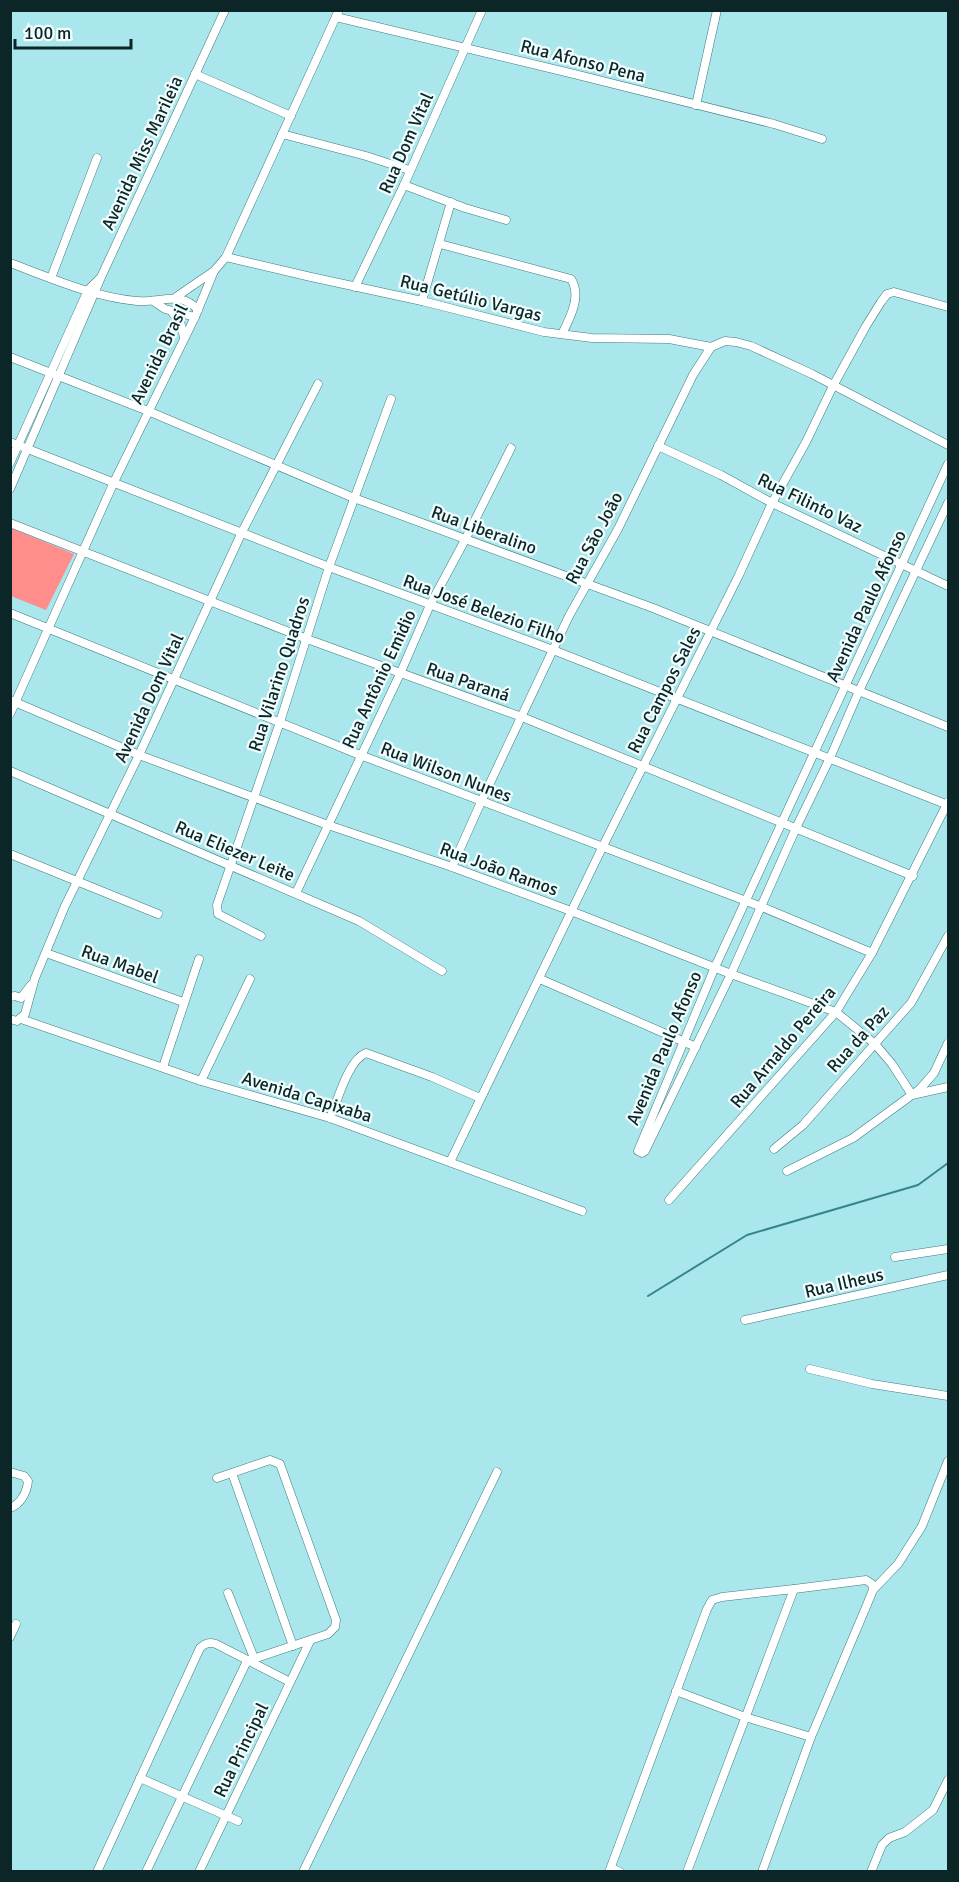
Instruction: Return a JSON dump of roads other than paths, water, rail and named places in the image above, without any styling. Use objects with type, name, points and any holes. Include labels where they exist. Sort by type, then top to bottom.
[{"type":"street","name":"Avenida Miss Marileia","points":[[56,374],[92,291],[102,275],[225,10]]},
{"type":"street","name":"Rua Dom Vital","points":[[355,287],[482,10]]},
{"type":"street","points":[[696,105],[717,10]]},
{"type":"street","name":"Rua Afonso Pena","points":[[337,14],[774,124],[822,139]]},
{"type":"street","name":"Avenida Brasil","points":[[10,714],[13,701],[114,482],[197,314],[214,271],[226,257],[337,14]]},
{"type":"street","points":[[195,74],[291,117]]},
{"type":"street","points":[[282,134],[409,170]]},
{"type":"street","points":[[51,278],[98,158]]},
{"type":"street","points":[[404,184],[465,208],[506,220]]},
{"type":"street","points":[[422,301],[451,202]]},
{"type":"street","points":[[440,244],[571,279],[577,290],[576,297],[562,334]]},
{"type":"street","name":"Rua Getúlio Vargas","points":[[226,257],[422,301],[544,332],[592,338],[669,339],[711,347]]},
{"type":"street","points":[[10,263],[92,291],[134,300],[153,301],[176,297],[184,299],[197,314]]},
{"type":"street","points":[[176,297],[214,271]]},
{"type":"street","name":"Rua Campos Sales","points":[[450,1162],[772,503],[866,326],[887,294],[894,292],[948,307]]},
{"type":"street","points":[[153,301],[172,312],[181,325],[184,337]]},
{"type":"street","points":[[172,312],[197,314]]},
{"type":"street","points":[[711,347],[725,341],[751,346],[948,445]]},
{"type":"street","name":"Rua São João","points":[[452,867],[553,650],[618,529],[693,375],[711,347]]},
{"type":"street","name":"Rua Liberalino","points":[[10,357],[148,411],[354,498],[587,583],[948,727]]},
{"type":"street","points":[[10,464],[15,444],[56,374]]},
{"type":"street","points":[[10,489],[28,449],[56,374]]},
{"type":"street","name":"Avenida Dom Vital","points":[[14,1019],[25,1014],[35,978],[77,881],[139,755],[242,531],[318,384]]},
{"type":"street","name":"Rua Vilarino Quadros","points":[[261,936],[218,914],[216,905],[232,865],[280,722],[329,567],[391,399]]},
{"type":"street","name":"Rua José Belezio Filho","points":[[15,444],[948,804]]},
{"type":"street","name":"Rua Filinto Vaz","points":[[658,446],[948,586]]},
{"type":"street","name":"Rua Antônio Emidio","points":[[296,893],[400,674],[430,605],[511,448]]},
{"type":"street","name":"Avenida Paulo Afonso","points":[[948,464],[715,967],[638,1147],[638,1151],[642,1153],[731,974],[859,691],[948,503]]},
{"type":"street","name":"Rua Paraná","points":[[10,523],[307,639],[522,717],[913,876]]},
{"type":"street","name":"Rua Wilson Nunes","points":[[10,613],[47,630],[360,755],[762,907],[872,953]]},
{"type":"street","name":"Rua João Ramos","points":[[13,701],[139,755],[327,825],[452,867],[836,1012],[875,1044],[892,1064],[912,1095]]},
{"type":"street","name":"Rua Eliezer Leite","points":[[10,771],[359,921],[442,970]]},
{"type":"street","name":"Rua Arnaldo Pereira","points":[[669,1200],[836,1012],[872,953],[948,804]]},
{"type":"street","points":[[10,854],[158,914]]},
{"type":"street","name":"Rua da Paz","points":[[774,1149],[803,1125],[911,1003],[948,936]]},
{"type":"street","name":"Rua Mabel","points":[[46,954],[183,1002]]},
{"type":"street","points":[[163,1067],[199,959]]},
{"type":"street","points":[[10,997],[21,998],[35,978]]},
{"type":"street","points":[[201,1081],[250,979]]},
{"type":"street","points":[[540,979],[696,1047]]},
{"type":"street","name":"Avenida Capixaba","points":[[14,1019],[201,1081],[330,1118],[582,1211]]},
{"type":"street","points":[[788,1171],[853,1138],[912,1095],[934,1073],[948,1043]]},
{"type":"street","points":[[330,1118],[352,1065],[359,1056],[366,1053],[432,1077],[480,1098]]},
{"type":"street","points":[[912,1095],[948,1086]]},
{"type":"street","points":[[896,1257],[948,1249]]},
{"type":"street","name":"Rua Ilheus","points":[[746,1320],[948,1275]]},
{"type":"street","points":[[810,1369],[872,1384],[948,1396]]},
{"type":"street","points":[[217,1479],[270,1460],[280,1464],[336,1620],[333,1630],[310,1641],[250,1660]]},
{"type":"street","points":[[762,1872],[811,1737],[873,1590],[898,1564],[917,1536],[948,1461]]},
{"type":"street","points":[[303,1872],[497,1472]]},
{"type":"street","points":[[10,1473],[24,1476],[28,1481],[22,1498],[10,1508]]},
{"type":"street","points":[[232,1473],[293,1646]]},
{"type":"street","points":[[620,1872],[610,1870],[712,1600],[866,1580],[872,1584],[873,1590]]},
{"type":"street","points":[[687,1872],[794,1589]]},
{"type":"street","points":[[146,1872],[250,1660],[228,1593]]},
{"type":"street","points":[[10,1637],[16,1624]]},
{"type":"street","name":"Rua Principal","points":[[199,1872],[310,1641]]},
{"type":"street","points":[[97,1872],[200,1648],[207,1643],[212,1643],[291,1682]]},
{"type":"street","points":[[676,1691],[745,1717],[811,1737]]},
{"type":"street","points":[[140,1778],[238,1821]]},
{"type":"street","points":[[871,1872],[882,1845],[889,1838],[905,1832],[933,1810],[948,1780]]},
{"type":"waterway","points":[[648,1296],[747,1235],[918,1185],[948,1163]]}]
